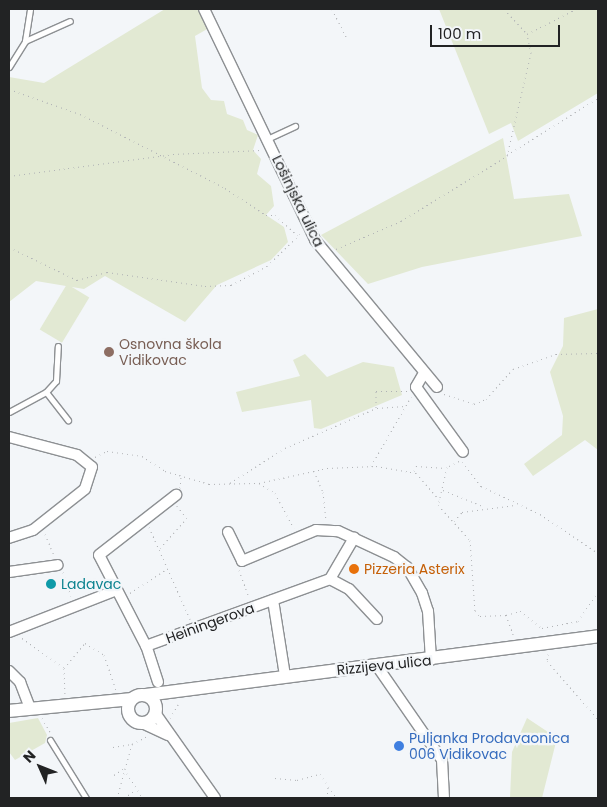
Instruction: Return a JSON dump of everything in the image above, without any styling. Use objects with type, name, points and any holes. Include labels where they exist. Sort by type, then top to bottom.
[{"type":"street","name":"Lošinjska ulica","points":[[204,9],[324,254],[377,310],[424,373],[437,387]]},
{"type":"street","points":[[424,373],[416,387],[462,456]]},
{"type":"street","points":[[9,437],[88,461],[92,473],[85,489],[41,524],[9,538]]},
{"type":"street","points":[[158,682],[146,646],[99,555],[174,498]]},
{"type":"street","points":[[228,532],[242,561],[299,537],[326,530],[354,538],[394,557],[418,582],[428,611],[431,660]]},
{"type":"street","points":[[354,538],[330,580],[348,589],[377,619]]},
{"type":"street","points":[[9,572],[56,562]]},
{"type":"street","name":"Heiningerova","points":[[146,646],[330,580]]},
{"type":"street","points":[[11,631],[119,594]]},
{"type":"street","name":"Heiningerova","points":[[273,600],[285,676]]},
{"type":"street","name":"Rizzijeva ulica","points":[[129,705],[146,695],[173,690],[431,660],[598,636]]},
{"type":"street","points":[[377,666],[442,760],[444,798]]},
{"type":"street","points":[[9,671],[20,682],[35,711]]},
{"type":"street","points":[[142,723],[173,690]]},
{"type":"street","points":[[146,695],[156,710],[160,728]]},
{"type":"street","points":[[9,711],[35,711],[94,701],[129,705],[142,723],[160,728],[168,735],[215,798]]},
{"type":"lane","points":[[9,67],[25,41],[30,9]]},
{"type":"lane","points":[[25,41],[70,21]]},
{"type":"lane","points":[[270,143],[295,126]]},
{"type":"lane","points":[[9,412],[46,392],[59,374],[58,346]]},
{"type":"lane","points":[[46,392],[68,420]]},
{"type":"lane","points":[[50,740],[86,798]]},
{"type":"path","points":[[332,9],[347,39]]},
{"type":"path","points":[[504,9],[527,34],[531,53],[507,156]]},
{"type":"path","points":[[527,34],[576,9]]},
{"type":"path","points":[[9,89],[80,114],[159,158],[225,188],[266,215],[275,215],[297,235]]},
{"type":"path","points":[[324,254],[401,221],[598,98]]},
{"type":"path","points":[[9,176],[98,162],[159,158],[270,143]]},
{"type":"path","points":[[9,247],[77,280],[107,272],[204,286],[231,285],[267,266],[297,235],[310,228]]},
{"type":"path","points":[[437,387],[452,401],[474,404],[486,399],[514,369],[556,354],[598,353]]},
{"type":"path","points":[[371,466],[416,390],[376,391],[376,408]]},
{"type":"path","points":[[229,483],[285,448],[376,408],[406,406]]},
{"type":"path","points":[[88,461],[107,451],[142,456],[164,471],[209,484],[259,483],[314,471],[371,466],[413,472],[439,499]]},
{"type":"path","points":[[598,553],[540,514],[516,505],[481,486],[462,456],[447,468],[439,499],[440,512],[453,522],[470,540],[475,611],[480,616],[506,616],[520,611],[542,628],[578,621],[598,590]]},
{"type":"path","points":[[413,472],[416,466],[447,468]]},
{"type":"path","points":[[314,471],[325,500],[326,530]]},
{"type":"path","points":[[259,483],[275,493],[299,537]]},
{"type":"path","points":[[441,489],[486,508]]},
{"type":"path","points":[[160,548],[186,518],[174,498]]},
{"type":"path","points":[[453,522],[462,512],[516,505]]},
{"type":"path","points":[[41,524],[56,562]]},
{"type":"path","points":[[154,534],[194,629]]},
{"type":"path","points":[[119,594],[141,588],[168,568]]},
{"type":"path","points":[[241,569],[236,571],[253,608]]},
{"type":"path","points":[[66,578],[71,593]]},
{"type":"path","points":[[506,616],[518,646]]},
{"type":"path","points":[[11,631],[64,668]]},
{"type":"path","points":[[548,642],[547,661],[598,719]]},
{"type":"path","points":[[64,691],[64,668],[85,643],[104,655],[114,677]]},
{"type":"path","points":[[113,747],[132,744],[160,728],[178,709],[173,690]]},
{"type":"path","points":[[35,711],[50,740]]},
{"type":"path","points":[[117,798],[132,744]]},
{"type":"path","points":[[114,775],[124,769]]},
{"type":"path","points":[[124,769],[142,798]]},
{"type":"path","points":[[276,778],[296,780],[320,774],[337,798]]},
{"type":"path","points":[[327,798],[328,785]]},
{"type":"path","points":[[124,798],[137,790]]},
{"type":"green space","points":[[165,9],[200,9],[209,28],[195,36],[202,88],[211,100],[224,101],[227,114],[243,120],[247,130],[258,135],[253,150],[261,159],[257,174],[271,186],[274,206],[266,215],[284,227],[288,242],[271,260],[217,285],[185,322],[105,276],[84,289],[36,281],[9,302],[9,77],[44,83]]},
{"type":"green space","points":[[439,9],[598,9],[598,93],[518,141],[511,123],[489,134]]},
{"type":"green space","points":[[503,138],[514,199],[569,194],[582,236],[422,267],[368,284],[321,235]]},
{"type":"green space","points":[[67,284],[89,297],[62,343],[40,329]]},
{"type":"green space","points":[[598,309],[598,450],[585,440],[533,476],[524,464],[562,435],[563,416],[550,372],[563,346],[564,318]]},
{"type":"green space","points":[[305,354],[327,377],[363,362],[394,367],[402,395],[321,429],[314,428],[311,400],[242,412],[236,392],[300,376],[293,360]]},
{"type":"green space","points":[[38,718],[47,735],[45,743],[15,760],[9,752],[9,723]]},
{"type":"green space","points":[[527,718],[557,738],[542,798],[510,798],[512,752]]},
{"type":"place","name":"Osnovna škola Vidikovac","points":[[109,352]]},
{"type":"place","name":"Pizzeria Asterix","points":[[354,569]]},
{"type":"place","name":"Ladavac","points":[[51,584]]},
{"type":"place","name":"Puljanka Prodavaonica 006 Vidikovac","points":[[399,746]]}]
